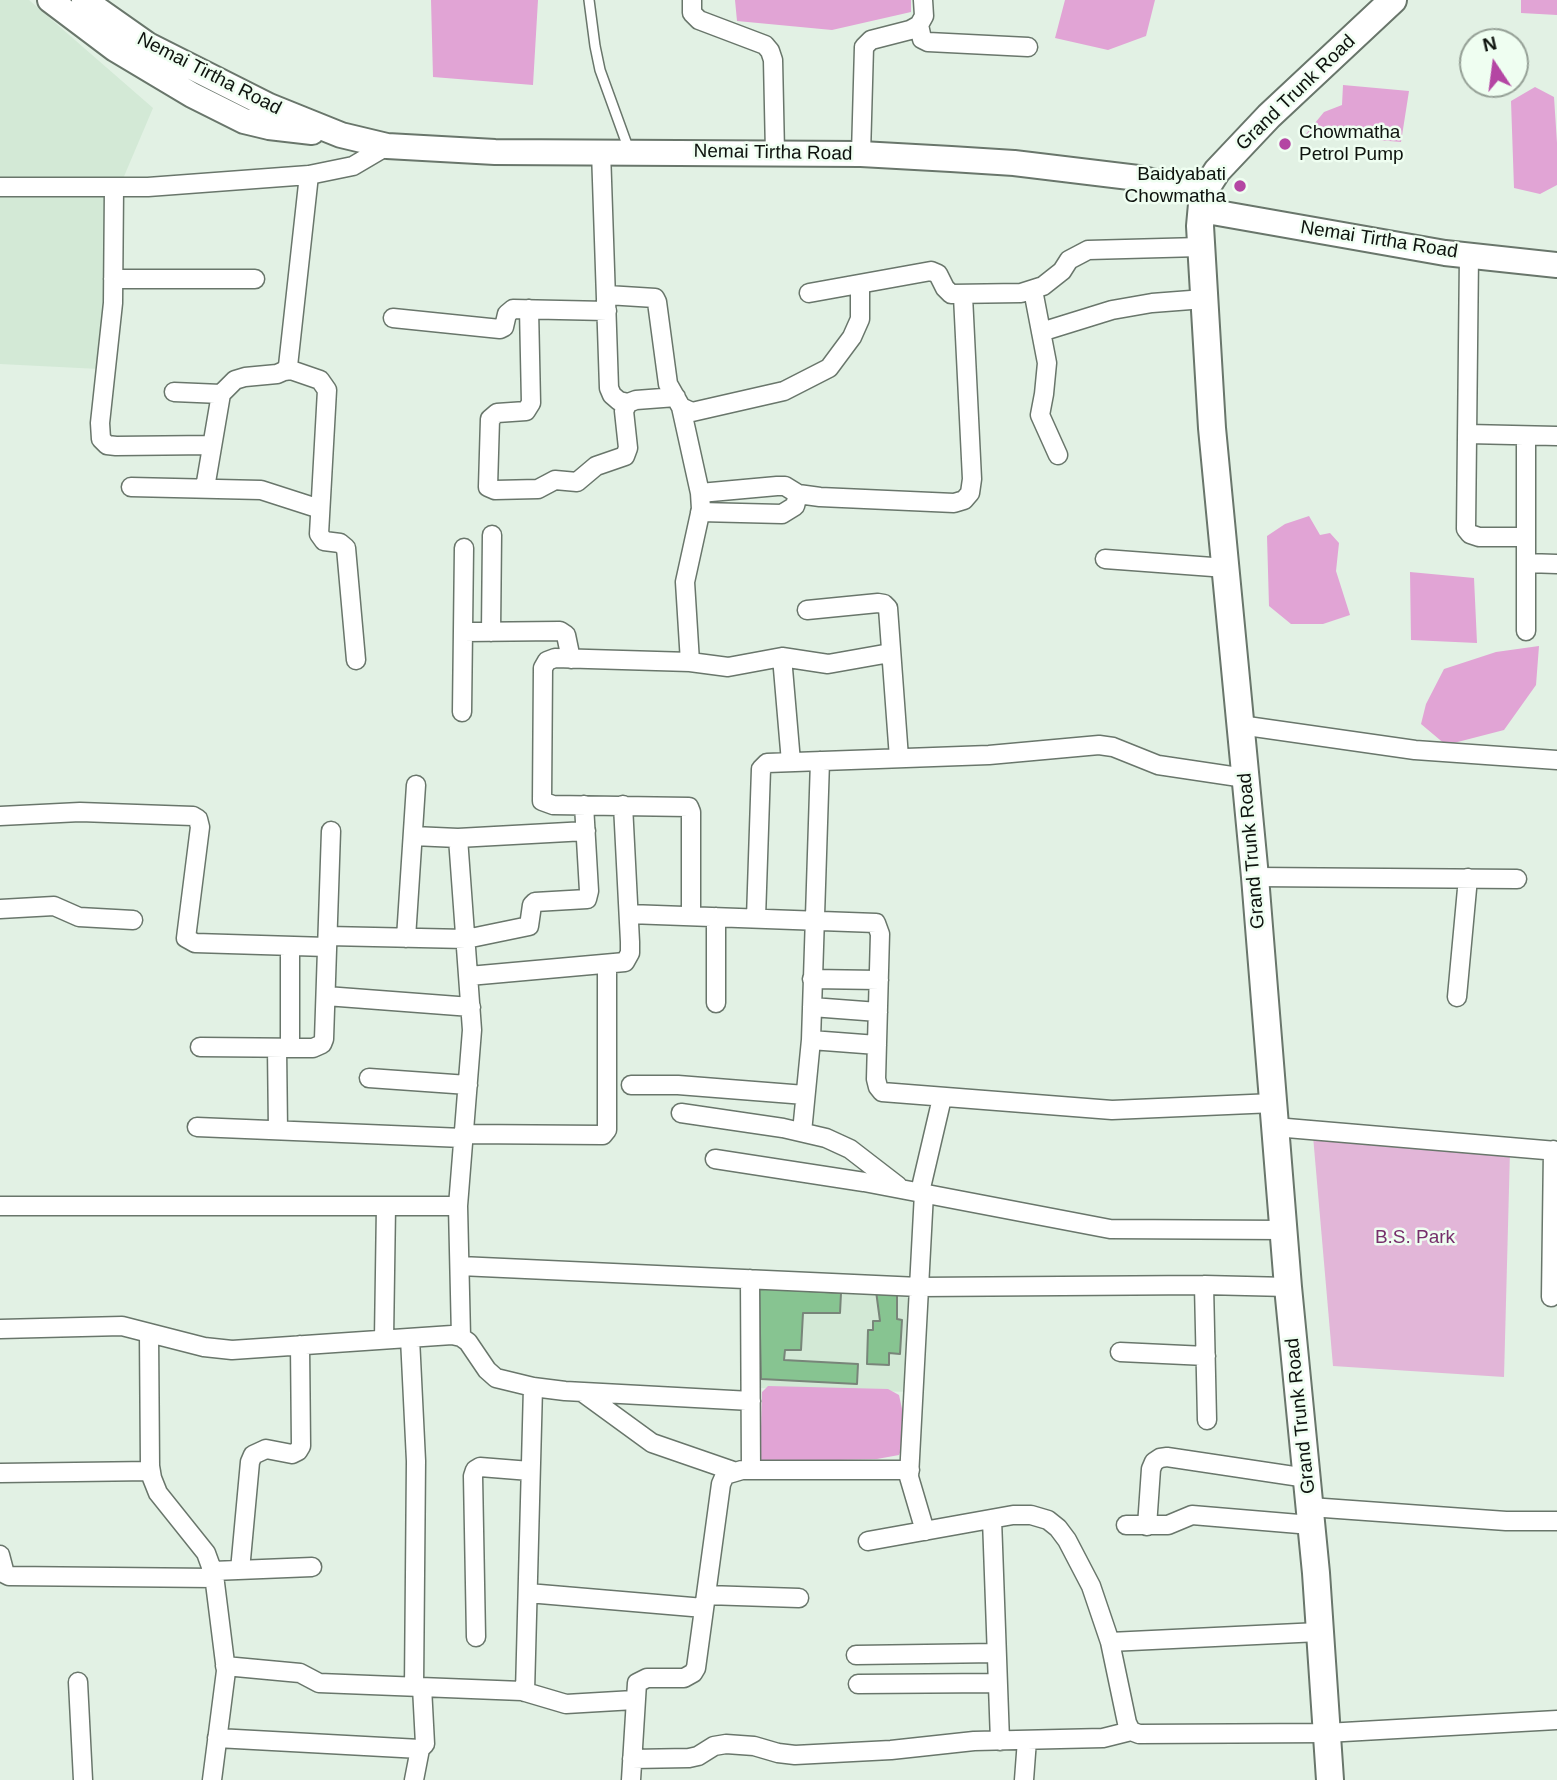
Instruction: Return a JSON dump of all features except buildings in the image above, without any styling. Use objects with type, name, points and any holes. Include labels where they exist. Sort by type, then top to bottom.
[{"type":"main road","name":"Grand Trunk Road","points":[[1331,1780],[1311,1516],[1288,1287],[1255,877],[1212,428],[1200,247],[1202,201],[1217,171],[1269,116],[1393,0]]},
{"type":"street","name":"Nemai Tirtha Road","points":[[50,0],[115,49],[150,71],[244,121],[269,127],[341,135],[387,146],[495,152],[861,154],[1073,169],[1138,178],[1202,201],[1469,255],[1557,265]]},
{"type":"street","name":"Nemai Tirtha Road","points":[[84,0],[148,45],[268,106],[341,135]]},
{"type":"street","points":[[692,0],[692,13],[699,20],[765,45],[770,51],[773,60],[775,153]]},
{"type":"street","points":[[861,154],[865,44],[919,25],[924,16],[923,0]]},
{"type":"street","points":[[919,25],[922,39],[928,42],[1028,47]]},
{"type":"street","points":[[0,187],[148,187],[309,175],[353,166],[387,146]]},
{"type":"street","points":[[601,151],[609,388],[619,401],[679,402],[692,412],[698,412],[784,391],[829,368],[852,337],[860,319],[860,284]]},
{"type":"street","points":[[284,371],[290,358],[309,175]]},
{"type":"street","points":[[114,188],[113,312],[100,423],[101,439],[107,445],[116,446],[212,445]]},
{"type":"street","points":[[809,293],[931,271],[938,274],[951,295],[1009,295],[1032,290],[1058,275],[1077,254],[1088,250],[1200,247]]},
{"type":"street","points":[[1469,255],[1466,529],[1470,534],[1479,537],[1526,537]]},
{"type":"street","points":[[113,279],[255,279]]},
{"type":"street","points":[[1032,290],[1047,376],[1040,415],[1058,455]]},
{"type":"street","points":[[700,492],[785,486],[798,494],[820,498],[954,503],[964,500],[970,493],[972,478],[963,296]]},
{"type":"street","points":[[393,318],[500,329],[504,327],[509,310],[654,298],[657,302],[667,377],[679,402],[700,492],[700,512],[685,582],[690,662]]},
{"type":"street","points":[[1041,332],[1112,310],[1152,303],[1204,299]]},
{"type":"street","points":[[529,309],[531,403],[526,411],[497,413],[490,419],[488,487],[495,490],[538,489],[555,480],[577,482],[596,466],[625,456],[628,448],[624,411],[628,403]]},
{"type":"street","points":[[205,488],[221,394],[235,380],[291,370],[320,380],[327,390],[320,538],[340,543],[346,548],[356,660]]},
{"type":"street","points":[[174,392],[221,394]]},
{"type":"street","points":[[1468,433],[1557,436]]},
{"type":"street","points":[[1526,436],[1526,631]]},
{"type":"street","points":[[773,513],[777,486]]},
{"type":"street","points":[[131,487],[261,490],[320,509]]},
{"type":"street","points":[[700,512],[789,511],[795,506],[798,494]]},
{"type":"street","points":[[491,632],[492,536]]},
{"type":"street","points":[[461,712],[464,548]]},
{"type":"street","points":[[1105,559],[1226,568]]},
{"type":"street","points":[[1526,563],[1557,564]]},
{"type":"street","points":[[807,610],[884,604],[888,608],[899,758]]},
{"type":"street","points":[[463,632],[564,632],[571,659]]},
{"type":"street","points":[[691,916],[689,807],[547,804],[540,796],[542,668],[547,661],[555,658],[690,662],[737,667],[782,657],[828,664],[890,653]]},
{"type":"street","points":[[782,657],[791,762]]},
{"type":"street","points":[[1240,724],[1415,750],[1557,760]]},
{"type":"street","points":[[756,918],[761,769],[767,763],[989,755],[1099,745],[1113,747],[1158,765],[1245,778]]},
{"type":"street","points":[[802,1132],[811,1040],[820,761]]},
{"type":"street","points":[[407,937],[416,785]]},
{"type":"street","points":[[0,816],[80,813],[198,818],[200,827],[186,938],[195,943],[290,946],[407,937],[466,939],[529,926],[532,905],[535,902],[587,899],[589,891],[584,805]]},
{"type":"street","points":[[468,976],[625,962],[630,953],[624,805]]},
{"type":"street","points":[[200,1046],[313,1048],[322,1044],[331,831]]},
{"type":"street","points":[[412,836],[458,838],[586,831]]},
{"type":"street","points":[[458,838],[471,1007],[458,1206],[461,1337]]},
{"type":"street","points":[[1255,877],[1517,879]]},
{"type":"street","points":[[1457,997],[1468,878]]},
{"type":"street","points":[[0,909],[54,906],[79,917],[133,920]]},
{"type":"street","points":[[629,914],[876,923],[880,934],[876,1079],[882,1092],[1112,1110],[1274,1115],[1555,1151],[1551,1297]]},
{"type":"street","points":[[716,917],[716,1003]]},
{"type":"street","points":[[278,1130],[290,946]]},
{"type":"street","points":[[197,1127],[464,1136],[603,1135],[607,1130],[607,965]]},
{"type":"street","points":[[812,979],[879,980]]},
{"type":"street","points":[[326,996],[471,1007]]},
{"type":"street","points":[[812,1007],[878,1012]]},
{"type":"street","points":[[811,1040],[877,1045]]},
{"type":"street","points":[[369,1078],[468,1085]]},
{"type":"street","points":[[631,1085],[678,1085],[805,1095]]},
{"type":"street","points":[[925,1531],[913,1493],[910,1470],[919,1287],[915,1191],[942,1098]]},
{"type":"street","points":[[681,1113],[826,1138],[850,1149],[915,1191]]},
{"type":"street","points":[[715,1159],[915,1191],[1110,1229],[1284,1230]]},
{"type":"street","points":[[0,1206],[458,1206]]},
{"type":"street","points":[[384,1339],[386,1206]]},
{"type":"street","points":[[460,1266],[919,1287],[1288,1287]]},
{"type":"street","points":[[742,1470],[751,1401],[750,1279]]},
{"type":"street","points":[[1204,1285],[1207,1420]]},
{"type":"street","points":[[0,1329],[110,1325],[219,1349],[452,1335],[468,1342],[487,1370],[496,1378],[533,1387],[751,1401]]},
{"type":"street","points":[[149,1333],[151,1471],[158,1493],[206,1553],[214,1575],[225,1666],[212,1780]]},
{"type":"street","points":[[410,1338],[416,1461],[418,1687],[425,1744],[420,1749],[414,1780]]},
{"type":"street","points":[[240,1570],[250,1462],[253,1455],[266,1449],[292,1454],[301,1446],[300,1345]]},
{"type":"street","points":[[1119,1352],[1206,1356]]},
{"type":"street","points":[[525,1692],[533,1387]]},
{"type":"street","points":[[582,1392],[652,1443],[742,1470]]},
{"type":"street","points":[[1147,1526],[1151,1469],[1154,1462],[1160,1458],[1307,1478]]},
{"type":"street","points":[[476,1636],[473,1476],[475,1470],[480,1467],[530,1471]]},
{"type":"street","points":[[631,1780],[637,1683],[642,1680],[684,1678],[693,1673],[721,1484],[725,1475],[742,1470],[910,1470]]},
{"type":"street","points":[[0,1473],[151,1471]]},
{"type":"street","points":[[868,1541],[992,1519],[1031,1515],[1048,1520],[1058,1528],[1085,1573],[1110,1642],[1127,1723],[1132,1731]]},
{"type":"street","points":[[1126,1525],[1168,1525],[1192,1515],[1557,1521]]},
{"type":"street","points":[[992,1519],[1000,1741]]},
{"type":"street","points":[[0,1555],[5,1574],[9,1576],[214,1575],[240,1570],[312,1567]]},
{"type":"street","points":[[528,1593],[705,1601],[799,1598]]},
{"type":"street","points":[[1110,1642],[1319,1632]]},
{"type":"street","points":[[856,1655],[996,1653]]},
{"type":"street","points":[[225,1666],[300,1673],[319,1683],[525,1692],[566,1704],[635,1700]]},
{"type":"street","points":[[78,1682],[83,1780]]},
{"type":"street","points":[[858,1684],[997,1683]]},
{"type":"street","points":[[632,1759],[689,1758],[714,1746],[726,1744],[746,1745],[778,1754],[795,1755],[1000,1741],[1103,1738],[1132,1731],[1150,1736],[1326,1733],[1557,1720]]},
{"type":"street","points":[[218,1738],[420,1749]]},
{"type":"street","points":[[1024,1780],[1027,1740]]},
{"type":"lane","points":[[589,0],[594,46],[600,70],[629,152]]},
{"type":"shaded area","points":[[0,0],[29,0],[153,108],[114,200],[99,369],[0,364]]},
{"type":"shaded area","points":[[431,0],[538,0],[533,85],[433,77]]},
{"type":"shaded area","points":[[735,0],[911,0],[911,12],[832,30],[737,21]]},
{"type":"shaded area","points":[[1065,0],[1155,0],[1146,36],[1108,50],[1055,38]]},
{"type":"shaded area","points":[[1521,0],[1557,0],[1557,15],[1521,13]]},
{"type":"shaded area","points":[[1343,85],[1409,91],[1401,142],[1306,134],[1324,112],[1342,105]]},
{"type":"shaded area","points":[[1535,87],[1554,97],[1557,185],[1540,194],[1514,188],[1511,101],[1516,98],[1529,98],[1529,90]]},
{"type":"shaded area","points":[[1309,516],[1320,535],[1330,533],[1339,543],[1336,571],[1350,615],[1323,624],[1291,624],[1269,606],[1267,536],[1285,524]]},
{"type":"shaded area","points":[[1410,572],[1474,578],[1477,643],[1411,640]]},
{"type":"shaded area","points":[[1539,646],[1536,685],[1504,730],[1446,745],[1421,724],[1426,704],[1444,669],[1496,652]]},
{"type":"shaded area","points":[[753,1282],[915,1289],[911,1392],[756,1388]]},
{"type":"shaded area","points":[[768,1386],[888,1389],[899,1395],[904,1418],[899,1455],[877,1459],[760,1462],[762,1392]]},
{"type":"green space","name":"B.S. Park","points":[[1313,1136],[1510,1151],[1504,1377],[1333,1366]]},
{"type":"place","name":"Chowmatha Petrol Pump","points":[[1285,144]]},
{"type":"place","name":"Baidyabati Chowmatha","points":[[1240,186]]}]
